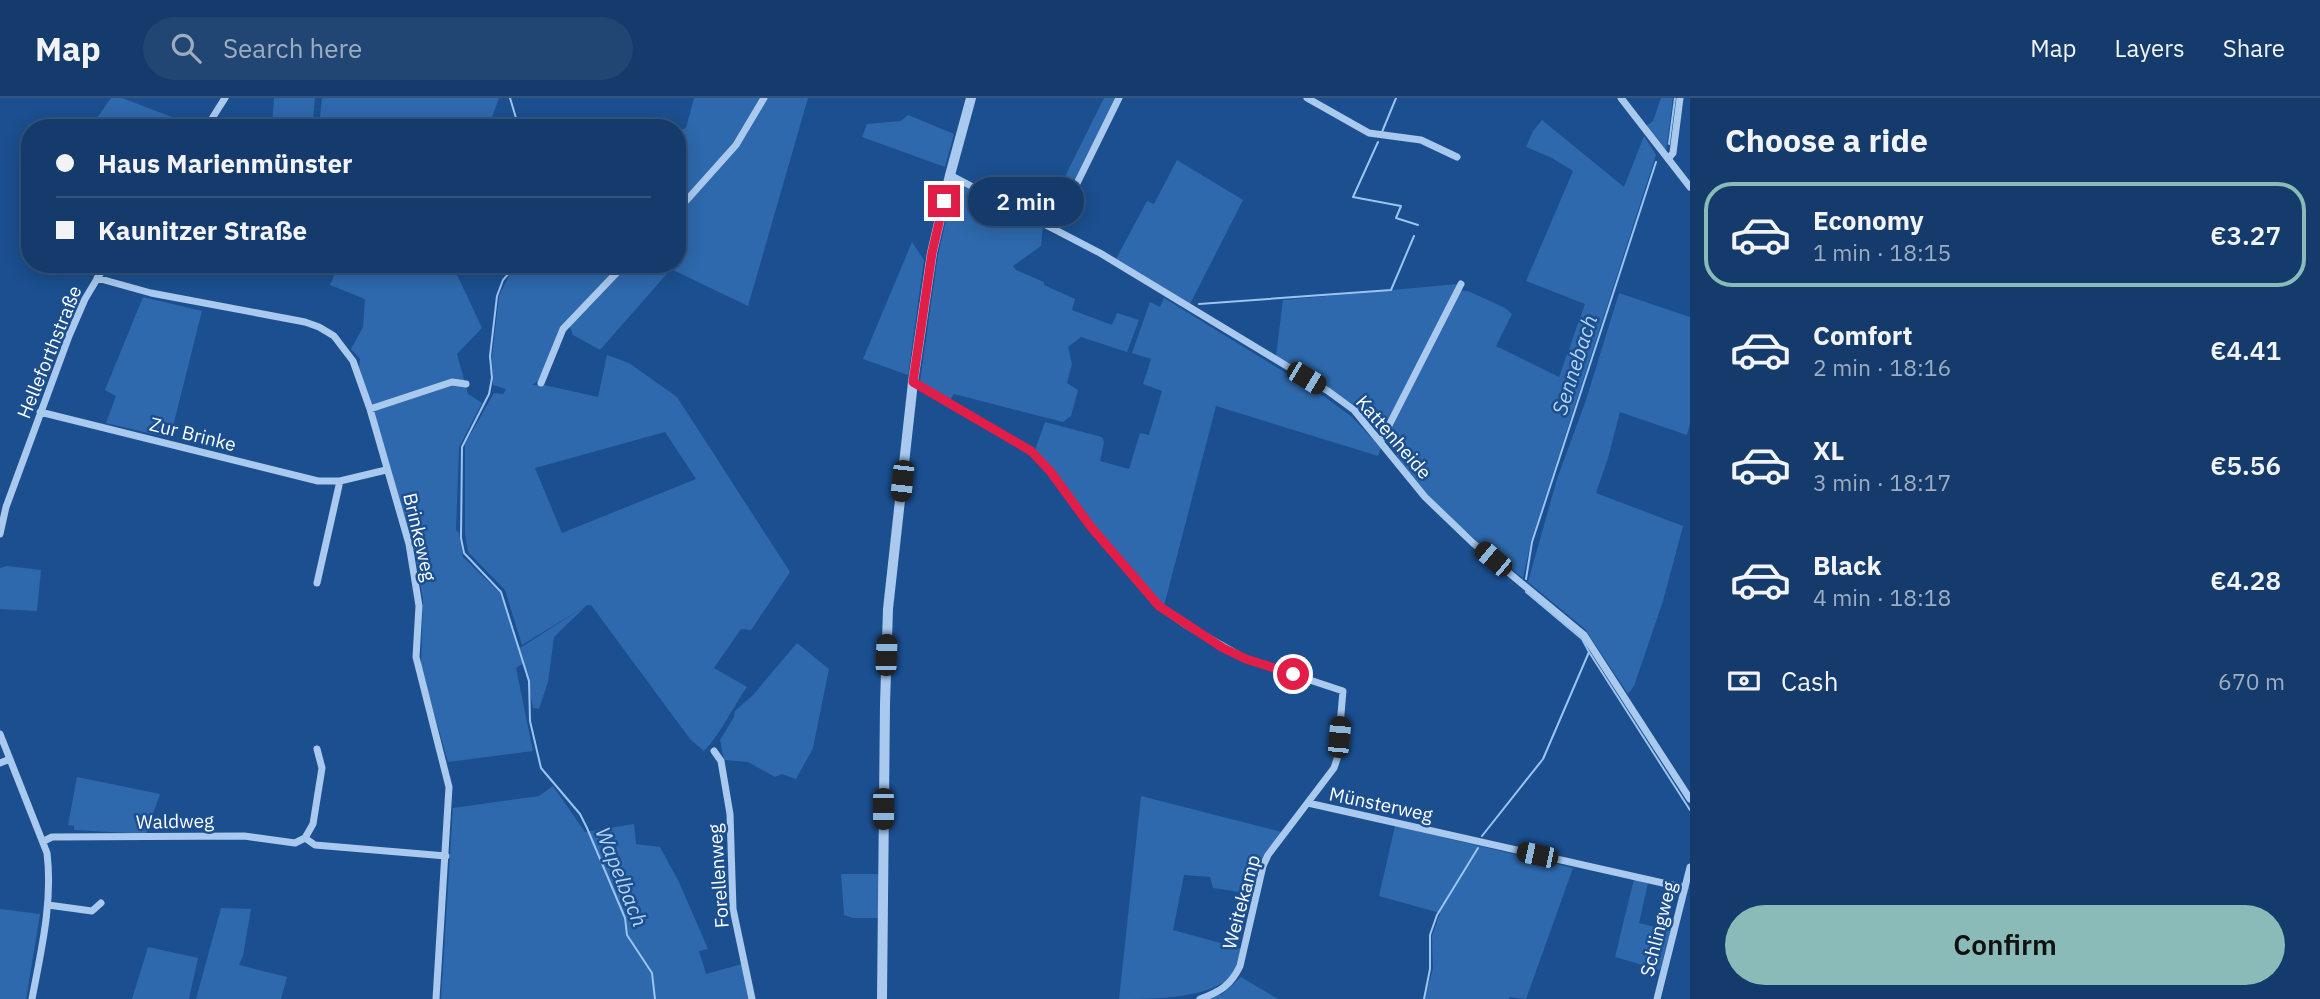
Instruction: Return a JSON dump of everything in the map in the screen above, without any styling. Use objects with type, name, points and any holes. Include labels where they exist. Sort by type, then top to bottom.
[{"type":"street","points":[[212,119],[225,98]]},
{"type":"street","points":[[686,201],[736,145],[764,98]]},
{"type":"street","points":[[882,999],[888,609],[913,382],[932,253],[971,98]]},
{"type":"street","points":[[1055,228],[1119,98]]},
{"type":"street","points":[[1307,98],[1369,133],[1421,140],[1457,157]]},
{"type":"street","points":[[1621,98],[1690,187]]},
{"type":"street","points":[[1668,159],[1673,153],[1680,98]]},
{"type":"street","name":"Kattenheide","points":[[950,176],[1055,228],[1328,391],[1354,410],[1435,507],[1473,543],[1584,635],[1690,799]]},
{"type":"street","name":"Helleforthstraße","points":[[0,534],[3,506],[69,336],[100,273]]},
{"type":"street","points":[[541,383],[563,329],[616,273]]},
{"type":"street","name":"Brinkeweg","points":[[97,278],[151,293],[319,327],[334,336],[349,354],[370,409],[410,544],[419,606],[416,657],[448,778],[446,856],[436,999]]},
{"type":"street","points":[[1381,441],[1461,284]]},
{"type":"street","points":[[370,409],[452,382],[466,384]]},
{"type":"street","name":"Münsterweg","points":[[913,382],[1031,451],[1150,596],[1177,619],[1246,659],[1341,688],[1343,693],[1337,759],[1334,768],[1308,803],[1685,888]]},
{"type":"street","name":"Zur Brinke","points":[[40,412],[318,481],[340,481],[386,470]]},
{"type":"street","points":[[317,583],[340,481]]},
{"type":"street","points":[[0,734],[44,841],[49,873],[48,905],[33,999]]},
{"type":"street","points":[[305,838],[313,824],[322,768],[317,749]]},
{"type":"street","name":"Forellenweg","points":[[715,751],[721,761],[730,814],[733,909],[752,999]]},
{"type":"street","points":[[0,763],[10,759]]},
{"type":"street","name":"Weitekamp","points":[[1200,999],[1221,991],[1234,980],[1240,966],[1263,866],[1268,855],[1308,803]]},
{"type":"street","name":"Waldweg","points":[[44,841],[52,837],[244,836],[295,843],[305,838],[315,845],[446,856]]},
{"type":"street","name":"Schlingweg","points":[[1657,999],[1690,867]]},
{"type":"street","points":[[48,905],[92,911],[101,903]]},
{"type":"shaded area","points":[[111,98],[122,98],[177,119],[96,119]]},
{"type":"shaded area","points":[[274,98],[315,98],[313,119],[272,119]]},
{"type":"shaded area","points":[[322,98],[499,98],[491,119],[320,119]]},
{"type":"shaded area","points":[[694,98],[808,98],[748,306],[679,273],[686,273],[686,128]]},
{"type":"shaded area","points":[[1104,98],[1116,98],[1055,224],[1044,219]]},
{"type":"shaded area","points":[[1661,98],[1673,98],[1666,152],[1646,126],[1653,121]]},
{"type":"shaded area","points":[[908,115],[954,134],[945,167],[862,137],[867,124],[901,121]]},
{"type":"shaded area","points":[[1542,120],[1624,187],[1644,136],[1656,155],[1531,541],[1523,578],[1466,531],[1423,490],[1406,470],[1394,450],[1388,432],[1457,295],[1462,291],[1468,291],[1505,308],[1512,314],[1496,346],[1559,377],[1585,304],[1526,281],[1573,171],[1526,147],[1533,131]]},
{"type":"shaded area","points":[[1177,160],[1243,200],[1190,304],[1116,259],[1147,201],[1154,204]]},
{"type":"shaded area","points":[[955,181],[1043,225],[1041,246],[1013,266],[1016,270],[1075,299],[1072,310],[1112,325],[1117,313],[1139,320],[1127,352],[1081,337],[1068,347],[1072,364],[1067,383],[1078,390],[1071,416],[1063,422],[954,394],[948,403],[919,388],[938,255]]},
{"type":"shaded area","points":[[912,242],[924,260],[908,375],[863,359]]},
{"type":"shaded area","points":[[335,273],[456,273],[482,328],[457,354],[468,394],[482,403],[459,447],[456,530],[459,533],[463,557],[500,593],[520,648],[587,605],[554,637],[548,682],[539,709],[533,708],[524,663],[516,668],[533,751],[448,762],[421,667],[423,600],[414,547],[359,369],[360,359],[351,349],[363,327],[365,299],[330,285]]},
{"type":"shaded area","points":[[512,273],[667,273],[600,350],[573,335],[569,325],[562,328],[538,381],[532,385],[544,385],[598,397],[607,355],[629,363],[677,397],[790,572],[751,630],[741,629],[714,668],[747,687],[704,751],[690,739],[591,605],[522,645],[505,590],[468,552],[465,534],[465,444],[494,393],[503,394],[506,389],[493,385],[492,356],[499,296]],"holes":[[[665,432],[696,479],[562,533],[535,468]]]},
{"type":"shaded area","points":[[1457,284],[1386,426],[1377,427],[1351,403],[1276,356],[1283,300]]},
{"type":"shaded area","points":[[1619,293],[1690,317],[1690,423],[1687,435],[1620,412],[1596,493],[1683,526],[1663,601],[1634,686],[1628,694],[1585,629],[1528,582],[1557,479],[1586,400]]},
{"type":"shaded area","points":[[143,297],[202,311],[170,438],[106,423],[116,396],[105,390]]},
{"type":"shaded area","points":[[1164,298],[1325,397],[1352,417],[1381,448],[1378,456],[1216,406],[1164,606],[1093,525],[1052,468],[1035,450],[1045,422],[1102,437],[1104,442],[1100,461],[1129,469],[1140,433],[1149,435],[1162,391],[1143,384],[1151,359],[1132,353],[1150,302],[1160,307]]},
{"type":"shaded area","points":[[7,566],[41,570],[37,611],[0,609],[0,568]]},
{"type":"shaded area","points":[[797,643],[829,669],[813,748],[796,779],[782,774],[775,777],[748,762],[724,760],[720,740],[735,711],[753,695]]},
{"type":"shaded area","points":[[77,777],[160,794],[146,834],[74,830],[74,826],[68,825]]},
{"type":"shaded area","points":[[553,786],[585,832],[634,824],[636,844],[660,847],[679,882],[708,949],[699,951],[706,974],[742,964],[750,999],[441,999],[453,808],[539,796]]},
{"type":"shaded area","points":[[1141,796],[1282,832],[1253,894],[1213,888],[1210,877],[1184,875],[1173,930],[1242,949],[1232,976],[1205,991],[1147,999],[1119,999]]},
{"type":"shaded area","points":[[1395,826],[1573,868],[1526,999],[1424,999],[1433,969],[1432,936],[1440,913],[1379,896]]},
{"type":"shaded area","points":[[841,874],[880,874],[879,918],[853,918],[844,915]]},
{"type":"shaded area","points":[[1634,879],[1648,883],[1639,923],[1670,931],[1660,970],[1615,957]]},
{"type":"shaded area","points":[[221,908],[251,909],[239,965],[287,977],[281,999],[196,999]]},
{"type":"shaded area","points":[[0,909],[40,914],[26,999],[0,999]]},
{"type":"shaded area","points":[[148,947],[198,958],[189,999],[132,999]]},
{"type":"shaded area","points":[[1241,977],[1278,999],[1207,999],[1222,994]]},
{"type":"waterway","name":"Wapelbach","points":[[510,98],[516,119]]},
{"type":"waterway","points":[[1382,132],[1396,98]]},
{"type":"waterway","name":"Sennebach","points":[[1669,144],[1675,98]]},
{"type":"waterway","points":[[1378,142],[1353,197],[1401,206],[1396,218],[1418,225]]},
{"type":"waterway","name":"Sennebach","points":[[1526,579],[1532,542],[1656,162]]},
{"type":"waterway","points":[[1199,304],[1391,290],[1414,236]]},
{"type":"waterway","name":"Wapelbach","points":[[509,273],[503,280],[497,296],[489,394],[462,447],[461,538],[464,553],[501,592],[529,681],[530,721],[541,768],[580,814],[587,828],[625,918],[627,935],[652,973],[655,999]]},
{"type":"waterway","name":"Sennebach","points":[[1482,836],[1543,759],[1589,652],[1582,639],[1526,592]]},
{"type":"waterway","points":[[1589,652],[1690,810]]},
{"type":"waterway","name":"Sennebach","points":[[1424,999],[1430,969],[1430,935],[1437,915],[1478,848]]},
{"type":"route","points":[[944,201],[932,253],[913,382],[1031,451],[1050,471],[1091,527],[1159,606],[1223,648],[1246,659],[1293,674]]}]
